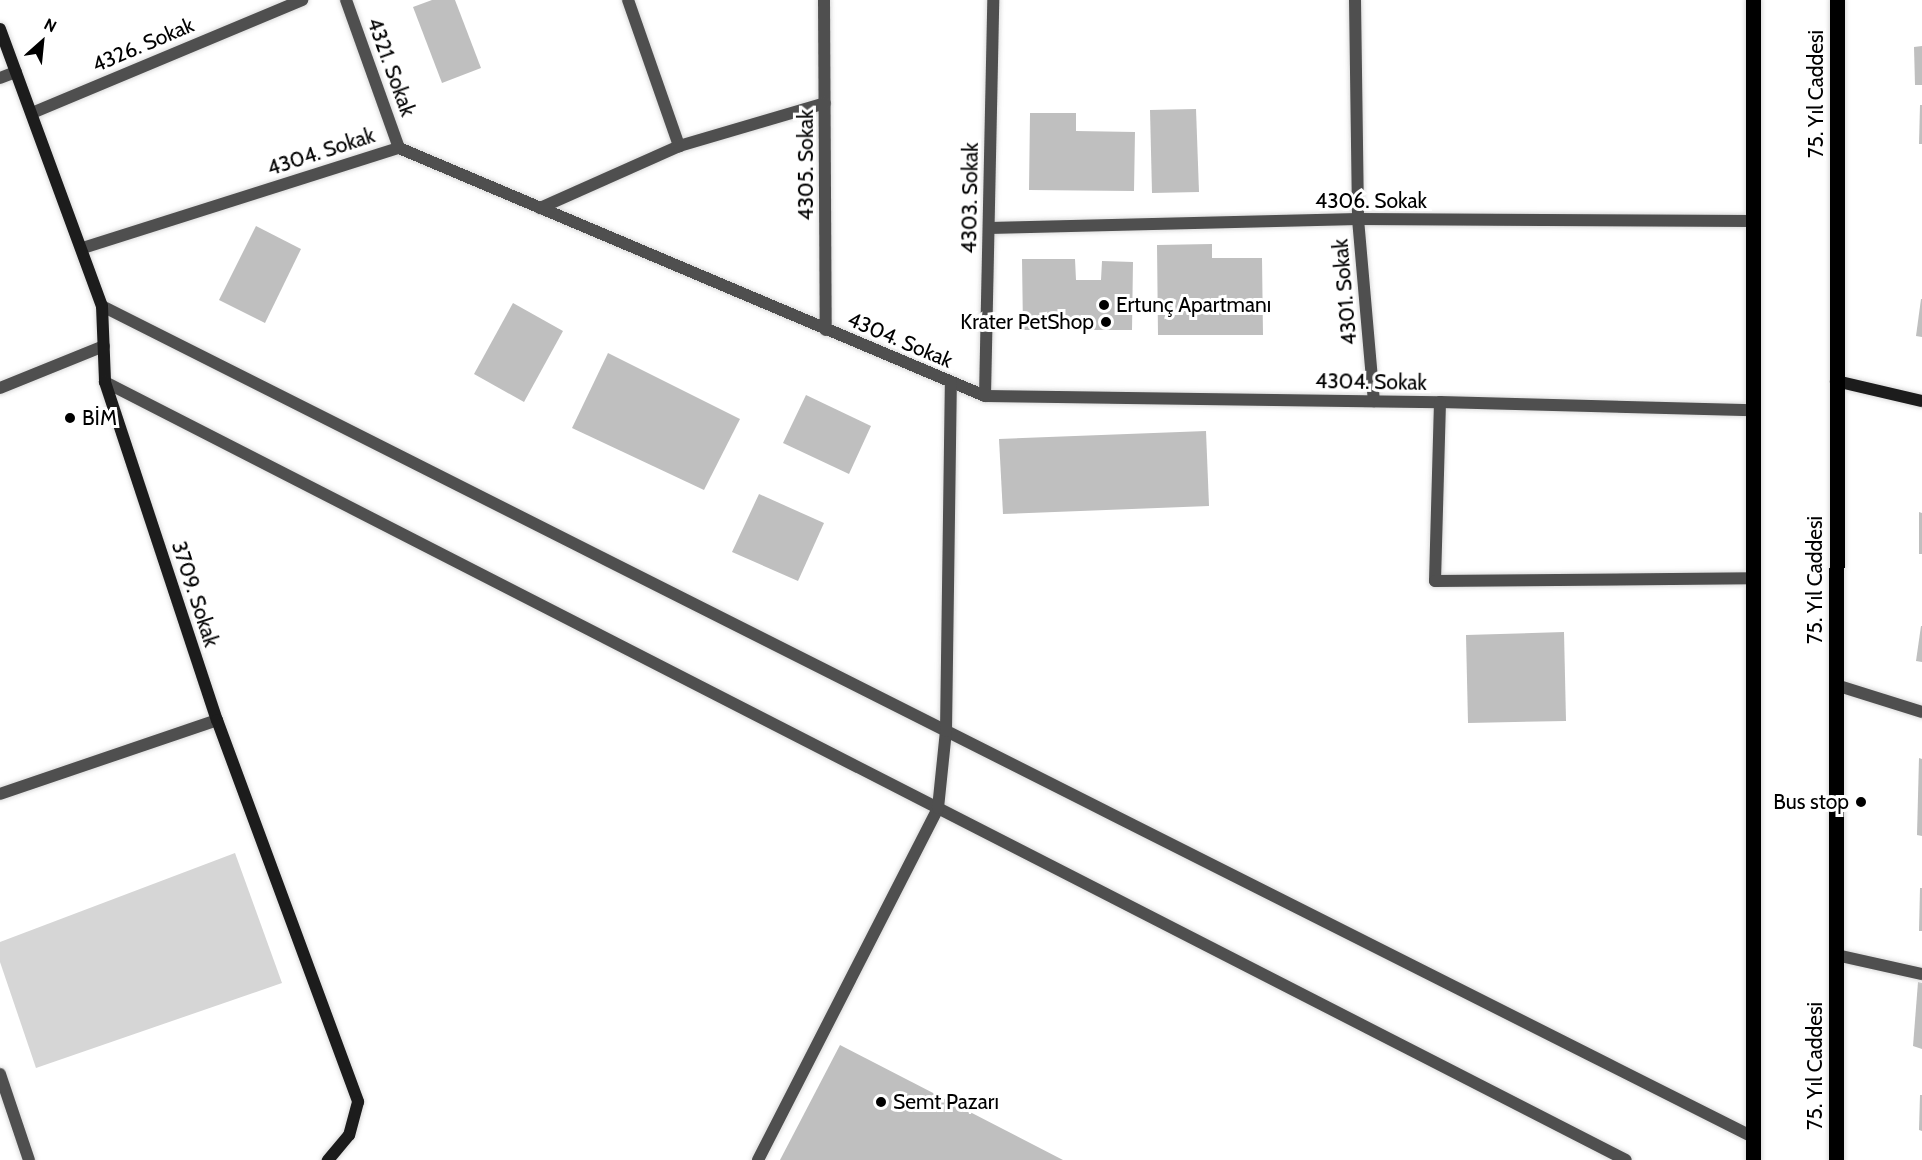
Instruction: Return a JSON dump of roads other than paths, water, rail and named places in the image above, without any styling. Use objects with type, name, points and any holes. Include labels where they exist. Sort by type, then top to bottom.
[{"type":"main road","points":[[1753,0],[1753,1160]]},
{"type":"main road","name":"75. Yıl Caddesi","points":[[1836,1160],[1837,0]]},
{"type":"street","name":"4326. Sokak","points":[[32,113],[302,0]]},
{"type":"street","name":"4321. Sokak","points":[[345,0],[399,148]]},
{"type":"street","points":[[628,0],[679,147]]},
{"type":"street","name":"4305. Sokak","points":[[825,0],[826,330]]},
{"type":"street","name":"4303. Sokak","points":[[985,396],[993,0]]},
{"type":"street","name":"4301. Sokak","points":[[1355,0],[1358,219],[1374,401]]},
{"type":"street","name":"3709. Sokak","points":[[0,29],[102,306],[105,382],[217,720],[358,1102],[349,1135],[328,1160]]},
{"type":"street","points":[[0,78],[16,72]]},
{"type":"street","points":[[540,208],[679,147],[825,103]]},
{"type":"street","name":"4304. Sokak","points":[[82,248],[399,148],[985,396],[1440,402],[1753,411]]},
{"type":"street","name":"4306. Sokak","points":[[989,228],[1358,219],[1753,221]]},
{"type":"street","points":[[102,306],[1753,1137]]},
{"type":"street","points":[[0,388],[104,346]]},
{"type":"street","points":[[1836,381],[1922,401]]},
{"type":"street","points":[[105,382],[1626,1160]]},
{"type":"street","points":[[758,1160],[938,808],[946,731],[951,382]]},
{"type":"street","points":[[1440,402],[1435,580],[1753,578]]},
{"type":"street","points":[[1836,685],[1922,712]]},
{"type":"street","points":[[0,794],[217,720]]},
{"type":"street","points":[[1836,955],[1922,974]]},
{"type":"street","points":[[0,1074],[4,1099],[29,1160]]},
{"type":"place","name":"Ertunç Apartmanı","points":[[1104,305]]},
{"type":"place","name":"Krater PetShop","points":[[1106,322]]},
{"type":"place","name":"BİM","points":[[70,418]]},
{"type":"place","name":"Bus stop","points":[[1861,802]]},
{"type":"place","name":"Semt Pazarı","points":[[881,1102]]}]
